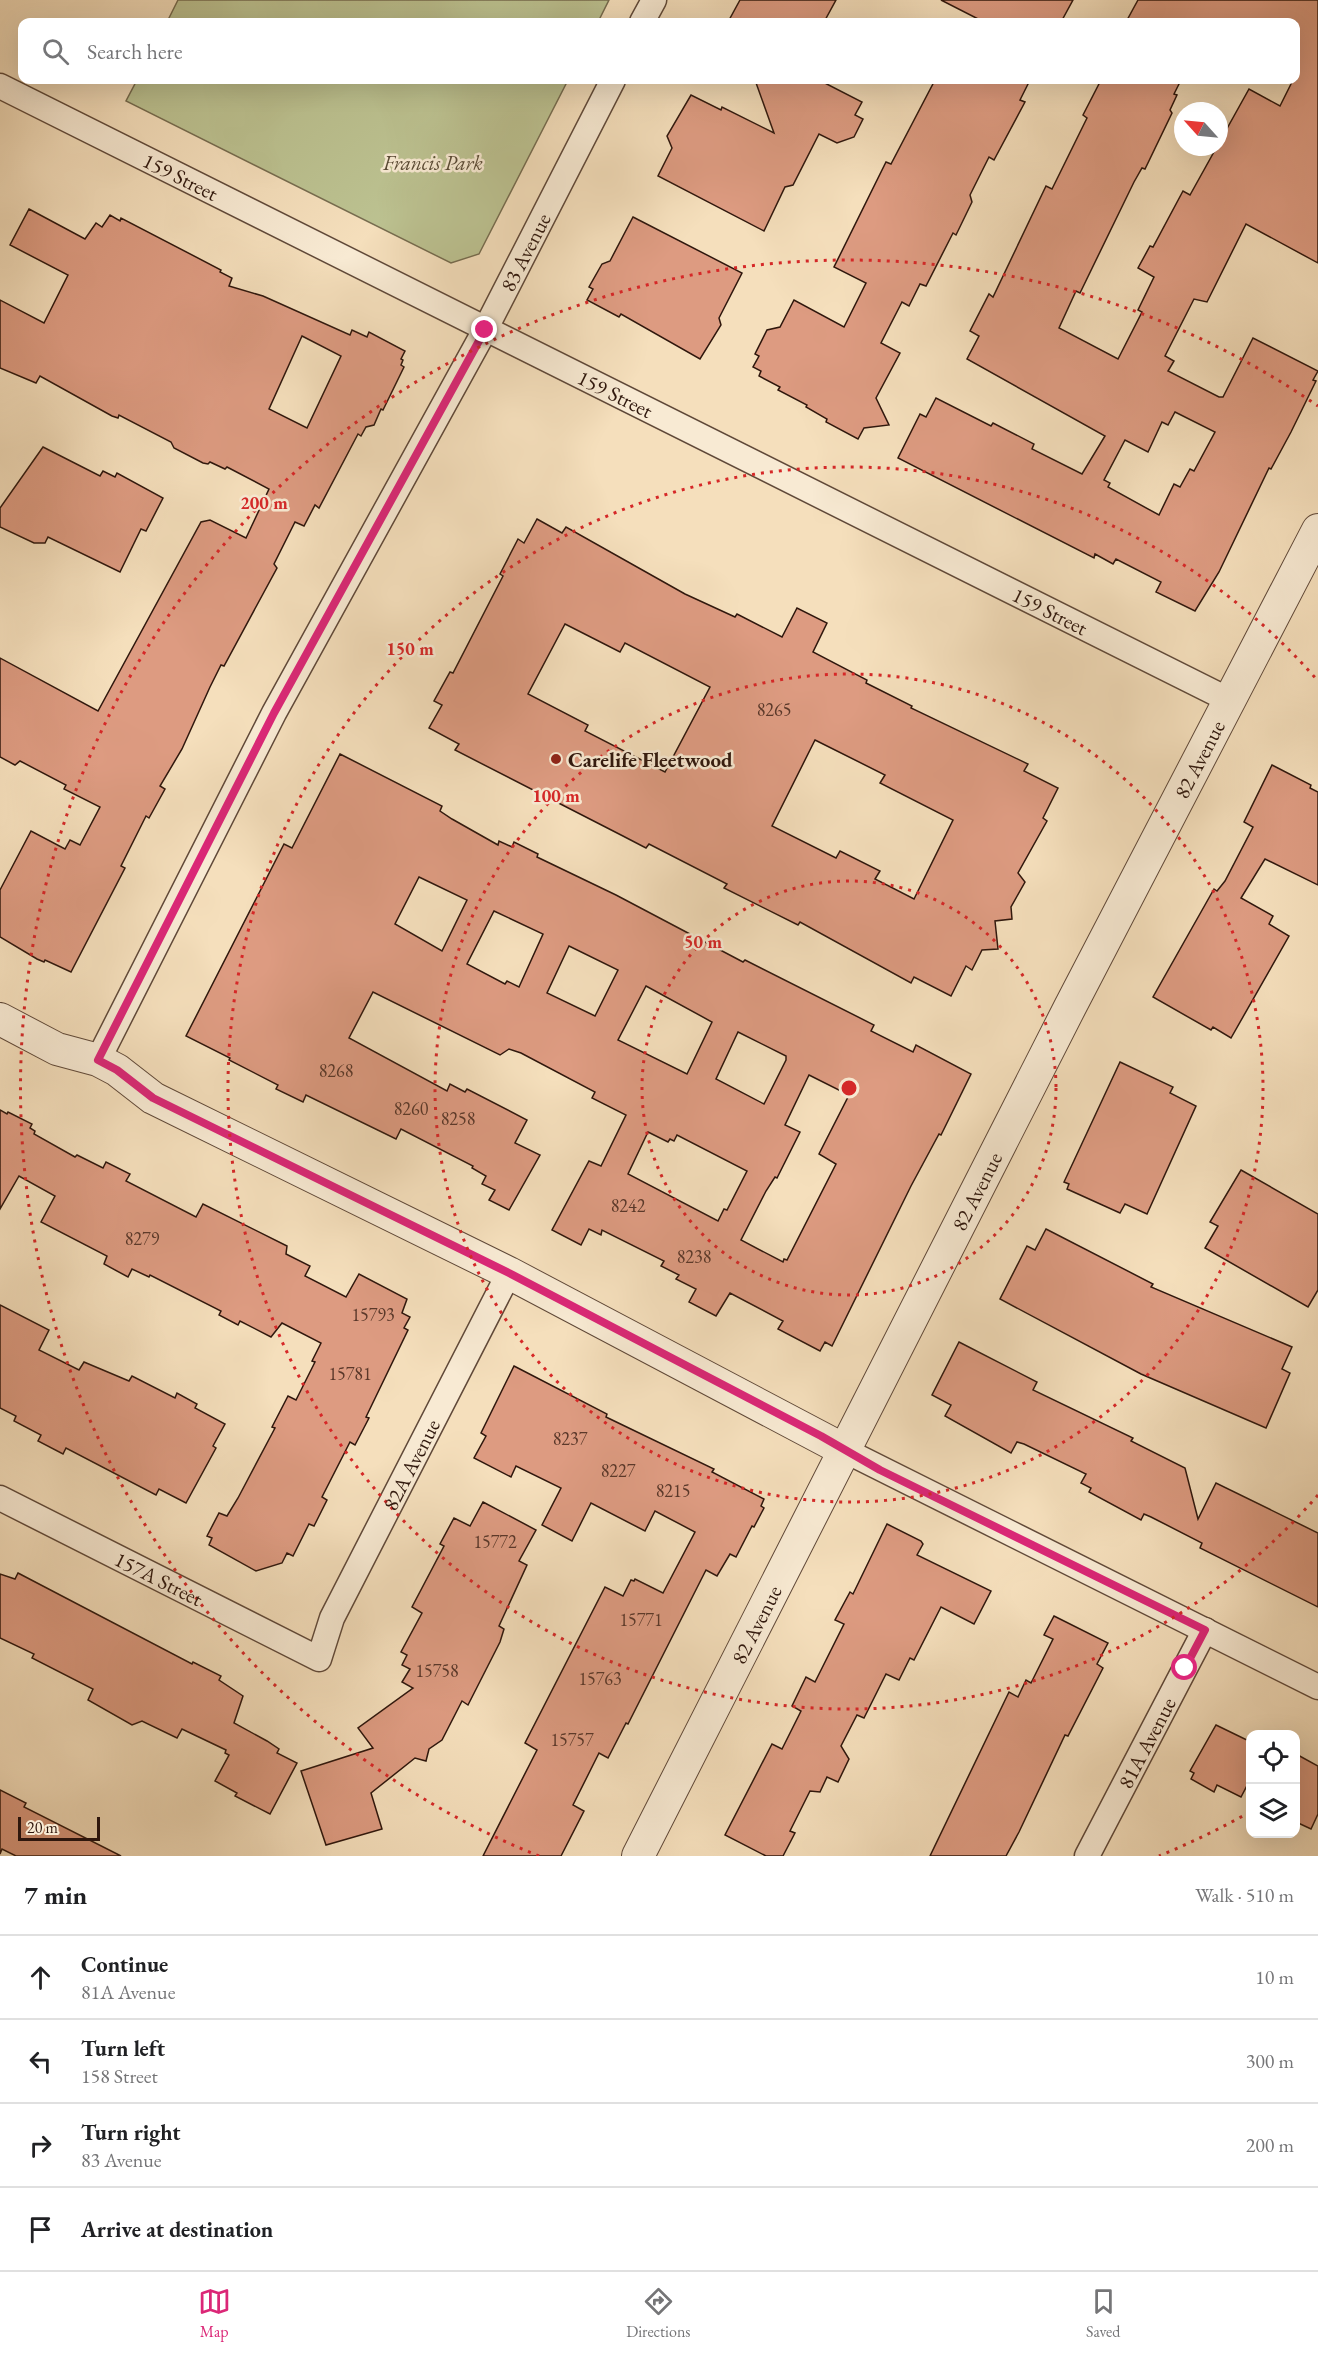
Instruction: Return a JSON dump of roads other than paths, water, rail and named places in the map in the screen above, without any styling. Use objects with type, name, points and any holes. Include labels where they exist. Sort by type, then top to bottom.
[{"type":"street","points":[[644,18],[654,0]]},
{"type":"street","name":"83 Avenue","points":[[98,1060],[274,713],[485,330],[611,84]]},
{"type":"street","name":"159 Street","points":[[0,86],[1231,701]]},
{"type":"street","name":"82 Avenue","points":[[638,1856],[1070,1007],[1318,530]]},
{"type":"street","points":[[0,1019],[57,1048],[98,1060],[117,1070],[153,1098],[509,1273],[846,1451],[1318,1687]]},
{"type":"street","name":"82A Avenue","points":[[319,1659],[332,1618],[509,1273]]},
{"type":"street","name":"157A Street","points":[[0,1498],[319,1659]]},
{"type":"street","name":"81A Avenue","points":[[1087,1856],[1205,1630]]},
{"type":"place","name":"Carelife Fleetwood","points":[[556,759]]},
{"type":"park label","name":"Francis Park","points":[[433,162]]}]
